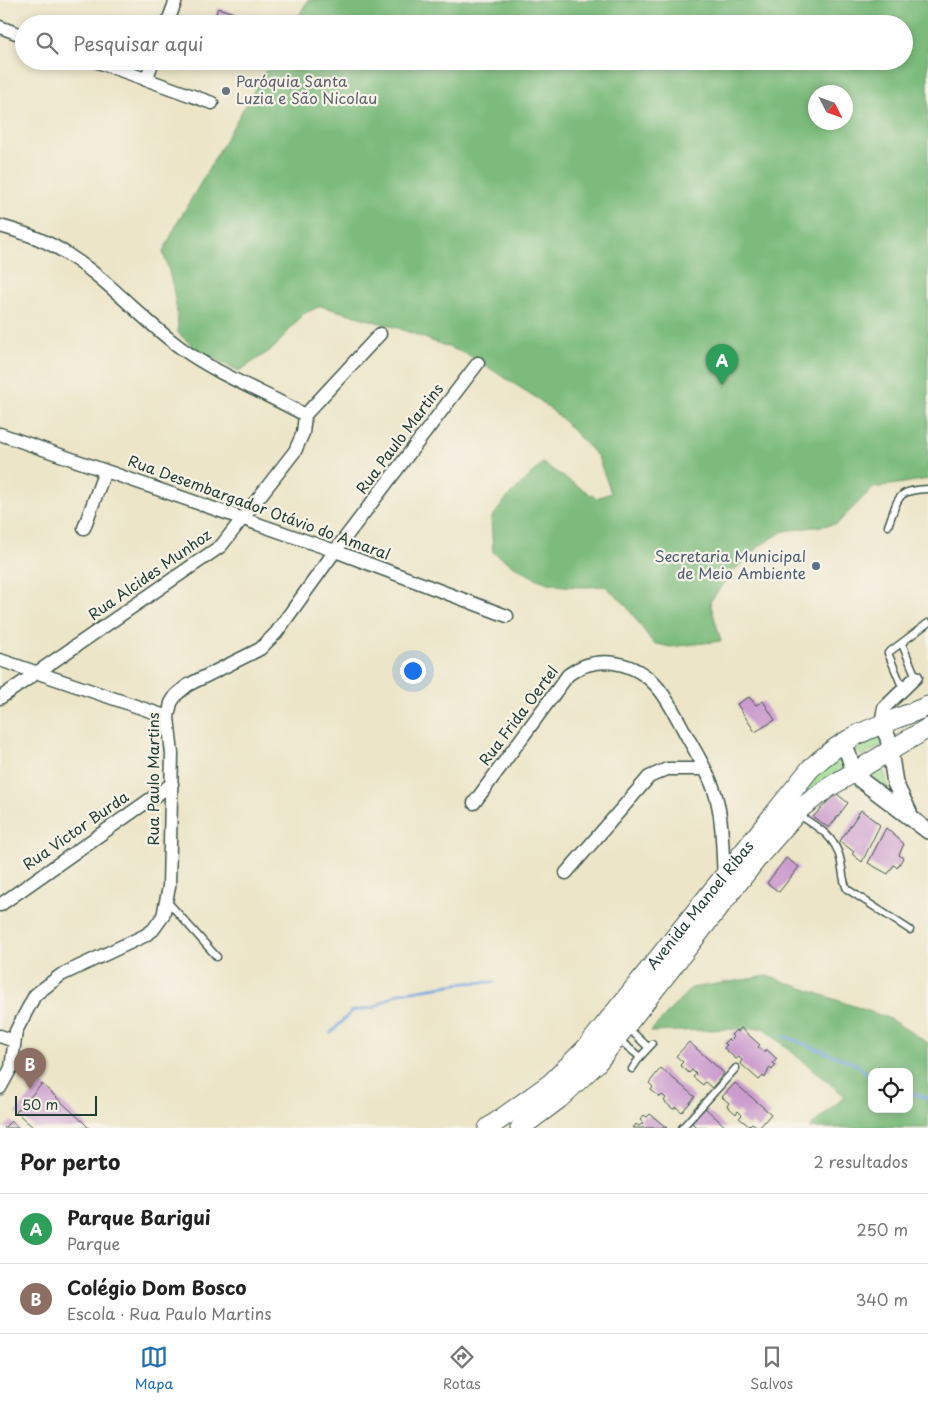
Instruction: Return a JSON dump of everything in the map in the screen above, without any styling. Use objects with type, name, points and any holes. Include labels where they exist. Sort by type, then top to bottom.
[{"type":"main road","name":"Avenida Manoel Ribas","points":[[518,1119],[586,1048],[810,770],[844,741],[881,723],[928,706]]},
{"type":"main road","name":"Avenida Manoel Ribas","points":[[488,1128],[518,1119],[572,1088],[597,1063],[760,855],[796,813],[819,794],[928,728]]},
{"type":"main road","points":[[760,855],[755,846],[767,822]]},
{"type":"main road","points":[[719,907],[726,883],[724,876]]},
{"type":"main road","points":[[504,1128],[518,1119]]},
{"type":"street","points":[[170,15],[176,0]]},
{"type":"street","points":[[0,28],[15,33]]},
{"type":"street","points":[[119,70],[212,103]]},
{"type":"street","points":[[146,80],[150,70]]},
{"type":"street","points":[[0,226],[33,236],[68,254],[103,280],[157,330],[184,350],[306,415]]},
{"type":"street","name":"Rua Alcides Munhoz","points":[[0,698],[214,552],[226,541],[294,451],[303,433],[306,415],[380,334]]},
{"type":"street","name":"Rua Paulo Martins","points":[[0,1088],[11,1068],[16,1031],[27,1008],[42,987],[61,975],[133,942],[153,930],[163,916],[167,901],[172,784],[168,717],[171,703],[181,690],[214,671],[260,649],[268,642],[478,363]]},
{"type":"street","name":"Rua Desembargador Otávio do Amaral","points":[[0,434],[335,552],[507,616]]},
{"type":"street","points":[[84,528],[105,471]]},
{"type":"street","points":[[0,660],[168,717]]},
{"type":"street","name":"Rua Frida Oertel","points":[[474,802],[560,684],[577,668],[591,663],[615,662],[639,672],[653,682],[666,699],[705,769],[716,794],[724,876]]},
{"type":"street","points":[[912,818],[895,783],[888,738],[881,723],[884,708],[916,677]]},
{"type":"street","points":[[844,741],[854,772],[928,831]]},
{"type":"street","points":[[566,872],[649,777],[667,769],[705,769]]},
{"type":"street","name":"Rua Victor Burda","points":[[0,905],[172,784]]},
{"type":"street","points":[[0,1036],[14,1041]]},
{"type":"lane","points":[[888,526],[901,494],[909,490],[928,489]]},
{"type":"lane","points":[[903,689],[888,653],[928,623]]},
{"type":"lane","points":[[902,644],[916,677]]},
{"type":"lane","points":[[796,813],[820,829],[834,842],[840,856],[843,881],[847,889],[910,930]]},
{"type":"lane","points":[[167,901],[217,957]]},
{"type":"lane","points":[[622,1032],[650,1045],[632,1069]]},
{"type":"lane","points":[[622,1032],[640,1057]]},
{"type":"lane","points":[[682,1128],[736,1068]]},
{"type":"green space","points":[[308,0],[928,0],[928,479],[873,488],[837,524],[784,531],[761,545],[733,571],[710,602],[721,641],[670,647],[653,643],[625,604],[605,586],[570,587],[545,582],[522,571],[493,552],[491,519],[506,499],[542,463],[596,498],[611,493],[598,457],[560,417],[538,399],[469,355],[398,328],[321,306],[303,314],[274,348],[239,371],[198,351],[178,333],[174,292],[163,252],[178,222],[266,70],[913,70],[913,15],[299,15]]},
{"type":"green space","points":[[879,734],[883,745],[862,756],[856,750],[858,744]]},
{"type":"green space","points":[[835,758],[841,761],[844,770],[806,796],[792,799],[813,776]]},
{"type":"green space","points":[[882,765],[883,768],[889,790],[868,774]]},
{"type":"green space","points":[[768,976],[888,1018],[928,1043],[928,1128],[809,1128],[845,1096],[763,1028],[650,1032],[691,988]]},
{"type":"building","points":[[218,8],[240,15],[215,15]]},
{"type":"building","points":[[749,697],[756,705],[763,701],[775,720],[755,732],[737,704]]},
{"type":"building","points":[[836,793],[848,803],[829,828],[813,817]]},
{"type":"building","points":[[861,810],[880,825],[862,862],[852,854],[854,852],[840,841]]},
{"type":"building","points":[[886,828],[904,844],[899,855],[903,858],[897,868],[894,865],[888,874],[868,863]]},
{"type":"building","points":[[786,858],[799,867],[779,892],[767,883]]},
{"type":"building","points":[[741,1028],[760,1045],[758,1047],[764,1052],[766,1049],[777,1059],[773,1063],[776,1065],[772,1070],[770,1067],[765,1078],[763,1076],[759,1080],[740,1063],[742,1060],[739,1057],[736,1059],[724,1048],[727,1045],[724,1043],[728,1039],[730,1041],[734,1037],[731,1035],[736,1030],[738,1032]]},
{"type":"building","points":[[689,1042],[724,1073],[712,1088],[705,1082],[703,1085],[693,1077],[696,1074],[692,1070],[689,1073],[680,1065],[683,1062],[676,1056]]},
{"type":"building","points":[[661,1068],[695,1097],[682,1112],[676,1107],[673,1109],[664,1101],[666,1098],[662,1095],[660,1097],[651,1090],[653,1087],[649,1083]]},
{"type":"building","points":[[735,1083],[771,1114],[759,1128],[752,1123],[749,1126],[739,1118],[742,1115],[738,1111],[736,1114],[727,1106],[729,1103],[722,1097]]},
{"type":"building","points":[[42,1084],[89,1128],[34,1128],[16,1112]]},
{"type":"building","points":[[705,1108],[727,1128],[697,1128],[692,1123]]},
{"type":"building","points":[[650,1114],[667,1128],[633,1128],[636,1124],[639,1126],[643,1123],[640,1120],[644,1115],[647,1117]]},
{"type":"building","points":[[11,1121],[19,1128],[4,1128]]},
{"type":"waterway","points":[[331,1033],[352,1011],[373,1008],[399,993],[463,983],[494,982]]},
{"type":"waterway","points":[[784,1036],[858,1065],[868,1075]]},
{"type":"waterway","points":[[913,1093],[928,1098]]},
{"type":"place","name":"Paróquia Santa Luzia e São Nicolau","points":[[226,91]]},
{"type":"place","name":"Parque Barigui","points":[[722,385]]},
{"type":"place","name":"Secretaria Municipal de Meio Ambiente","points":[[816,566]]},
{"type":"place","name":"Colégio Dom Bosco","points":[[30,1089]]}]
